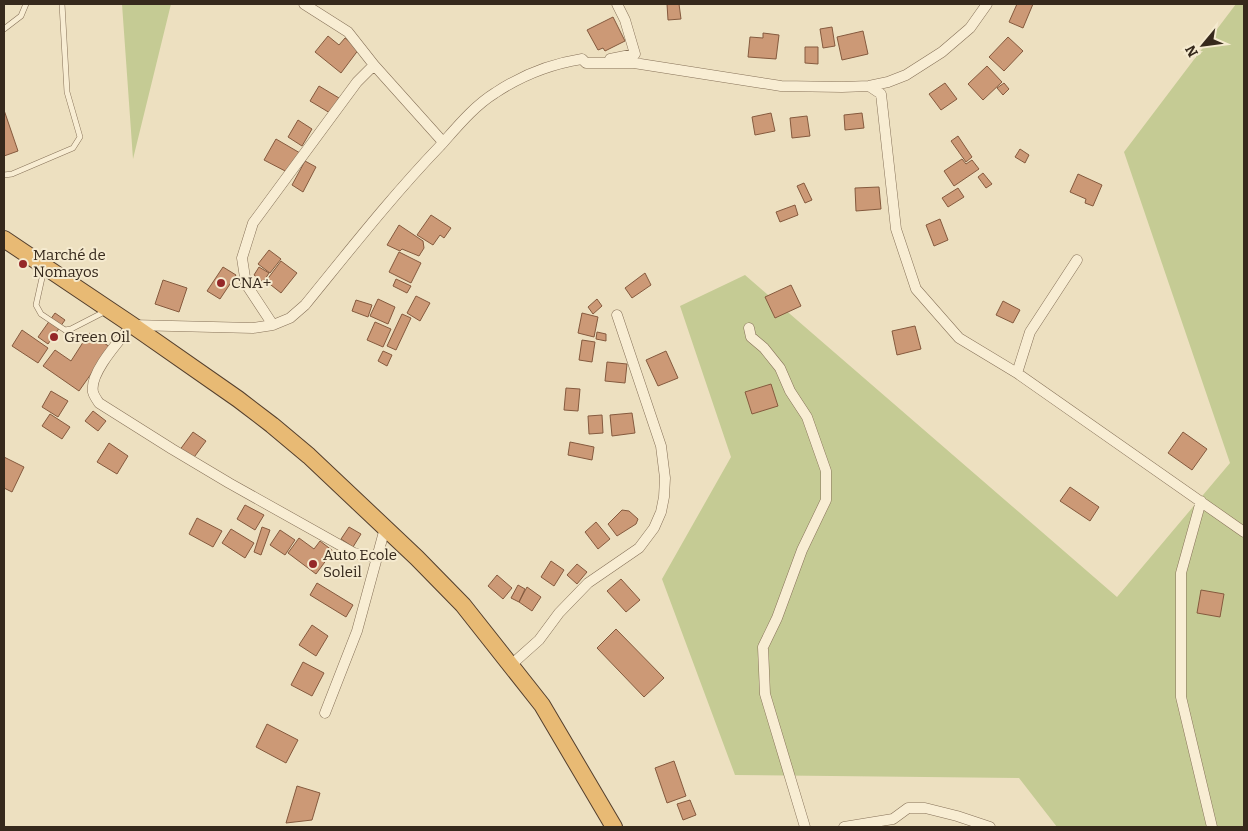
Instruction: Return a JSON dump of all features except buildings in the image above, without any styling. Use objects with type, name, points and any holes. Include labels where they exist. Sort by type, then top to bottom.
[{"type":"highway","points":[[4,239],[132,325],[272,425],[309,456],[417,558],[463,605],[551,718],[614,827]]},
{"type":"street","points":[[304,4],[348,32],[374,65],[443,142]]},
{"type":"street","points":[[586,63],[635,54],[625,20],[617,4]]},
{"type":"street","points":[[377,558],[354,553],[213,473],[99,403],[93,393],[96,372],[132,325],[253,328],[290,318],[305,305],[407,181],[477,107],[494,93],[531,72],[557,63],[582,59],[586,63],[634,63],[788,86],[869,86],[888,82],[906,75],[942,52],[970,28],[987,4]]},
{"type":"street","points":[[273,324],[246,284],[242,258],[253,223],[357,82],[374,65]]},
{"type":"street","points":[[869,86],[881,94],[896,229],[916,289],[959,338],[1017,373],[1244,532]]},
{"type":"street","points":[[1017,373],[1030,332],[1077,260]]},
{"type":"street","points":[[511,665],[539,640],[559,613],[588,583],[639,548],[654,528],[661,512],[665,478],[661,446],[617,315]]},
{"type":"street","points":[[749,328],[751,336],[764,348],[780,368],[790,391],[807,417],[826,471],[826,500],[802,550],[777,618],[763,647],[765,694],[805,827]]},
{"type":"street","points":[[1201,501],[1181,573],[1181,697],[1212,827]]},
{"type":"street","points":[[325,712],[357,631],[385,528]]},
{"type":"street","points":[[844,827],[893,819],[908,808],[925,808],[958,816],[990,827]]},
{"type":"lane","points":[[4,29],[21,16],[26,4]]},
{"type":"lane","points":[[4,175],[12,174],[73,148],[80,136],[67,92],[62,4]]},
{"type":"lane","points":[[44,267],[36,305],[41,314],[65,330],[71,329],[108,310]]},
{"type":"green space","points":[[122,4],[171,4],[133,159]]},
{"type":"green space","points":[[1236,4],[1244,4],[1244,827],[1057,827],[1019,778],[735,775],[662,579],[731,457],[680,306],[745,275],[1117,597],[1230,463],[1124,152]]},
{"type":"place","name":"Marché de Nomayos","points":[[23,264]]},
{"type":"place","name":"CNA+","points":[[221,283]]},
{"type":"place","name":"Green Oil","points":[[54,337]]},
{"type":"place","name":"Auto Ecole Soleil","points":[[313,564]]}]
